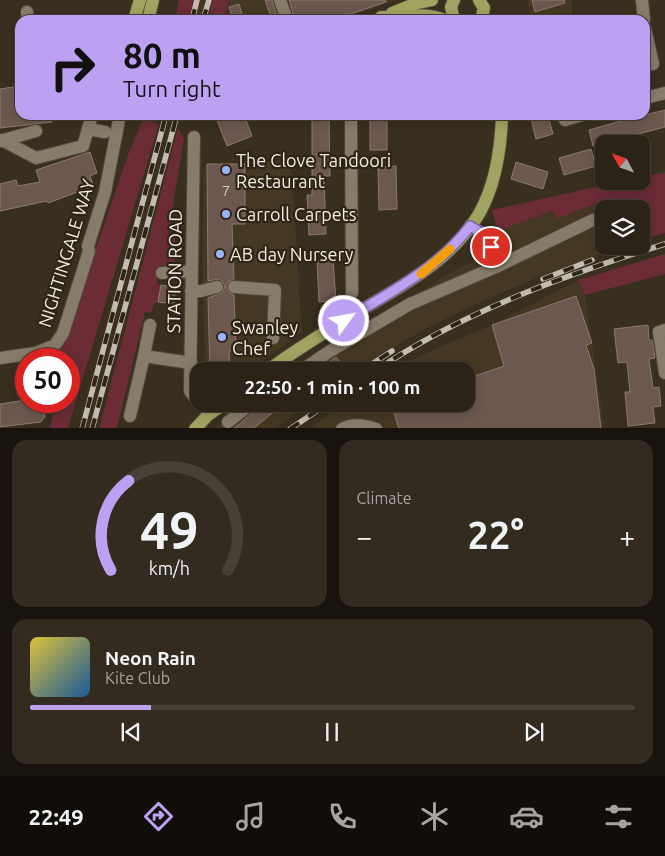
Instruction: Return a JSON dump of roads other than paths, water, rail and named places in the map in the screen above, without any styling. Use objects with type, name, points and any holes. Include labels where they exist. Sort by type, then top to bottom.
[{"type":"main road","points":[[136,15],[140,0]]},
{"type":"main road","points":[[149,15],[153,0]]},
{"type":"main road","points":[[387,15],[417,3],[432,0]]},
{"type":"main road","points":[[449,0],[452,15]]},
{"type":"main road","points":[[281,362],[414,279],[442,258],[460,240],[479,213],[496,169],[502,144],[502,120]]},
{"type":"main road","points":[[195,428],[212,412]]},
{"type":"street","points":[[280,0],[285,15]]},
{"type":"street","points":[[642,0],[644,15]]},
{"type":"street","points":[[650,54],[652,64]]},
{"type":"street","points":[[650,97],[665,93]]},
{"type":"street","points":[[1,140],[36,158],[83,146],[91,120]]},
{"type":"street","name":"NIGHTINGALE WAY","points":[[0,358],[36,353],[55,345],[63,333],[89,251],[88,246],[104,192],[119,120]]},
{"type":"street","points":[[351,120],[352,293]]},
{"type":"street","points":[[1,140],[22,128]]},
{"type":"street","points":[[88,129],[105,132]]},
{"type":"street","points":[[1,140],[36,131]]},
{"type":"street","name":"STATION ROAD","points":[[191,362],[194,137]]},
{"type":"street","points":[[1,140],[38,150]]},
{"type":"street","points":[[313,362],[330,350],[410,304],[498,266],[595,219]]},
{"type":"street","points":[[470,226],[485,235],[498,266]]},
{"type":"street","points":[[162,273],[192,271]]},
{"type":"street","points":[[191,291],[201,291],[217,287]]},
{"type":"street","points":[[234,287],[274,290],[273,338]]},
{"type":"street","points":[[130,416],[150,325]]},
{"type":"street","points":[[662,331],[665,373]]},
{"type":"street","points":[[144,356],[190,363]]},
{"type":"street","points":[[228,422],[241,412]]},
{"type":"street","points":[[342,428],[348,425],[365,425],[376,428]]},
{"type":"railway","points":[[193,15],[197,0]]},
{"type":"railway","points":[[204,15],[209,0]]},
{"type":"railway","points":[[82,428],[165,120]]},
{"type":"railway","points":[[92,428],[176,120]]},
{"type":"railway","points":[[389,362],[443,331],[515,297],[552,282],[665,244]]},
{"type":"railway","points":[[543,279],[592,260]]},
{"type":"railway","points":[[375,362],[392,351]]},
{"type":"railway","points":[[291,428],[315,412]]},
{"type":"place","name":"The Clove Tandoori Restaurant","points":[[226,170]]},
{"type":"place","name":"Carroll Carpets","points":[[226,214]]},
{"type":"place","name":"AB day Nursery","points":[[220,254]]},
{"type":"place","name":"Swanley Chef","points":[[222,337]]}]
